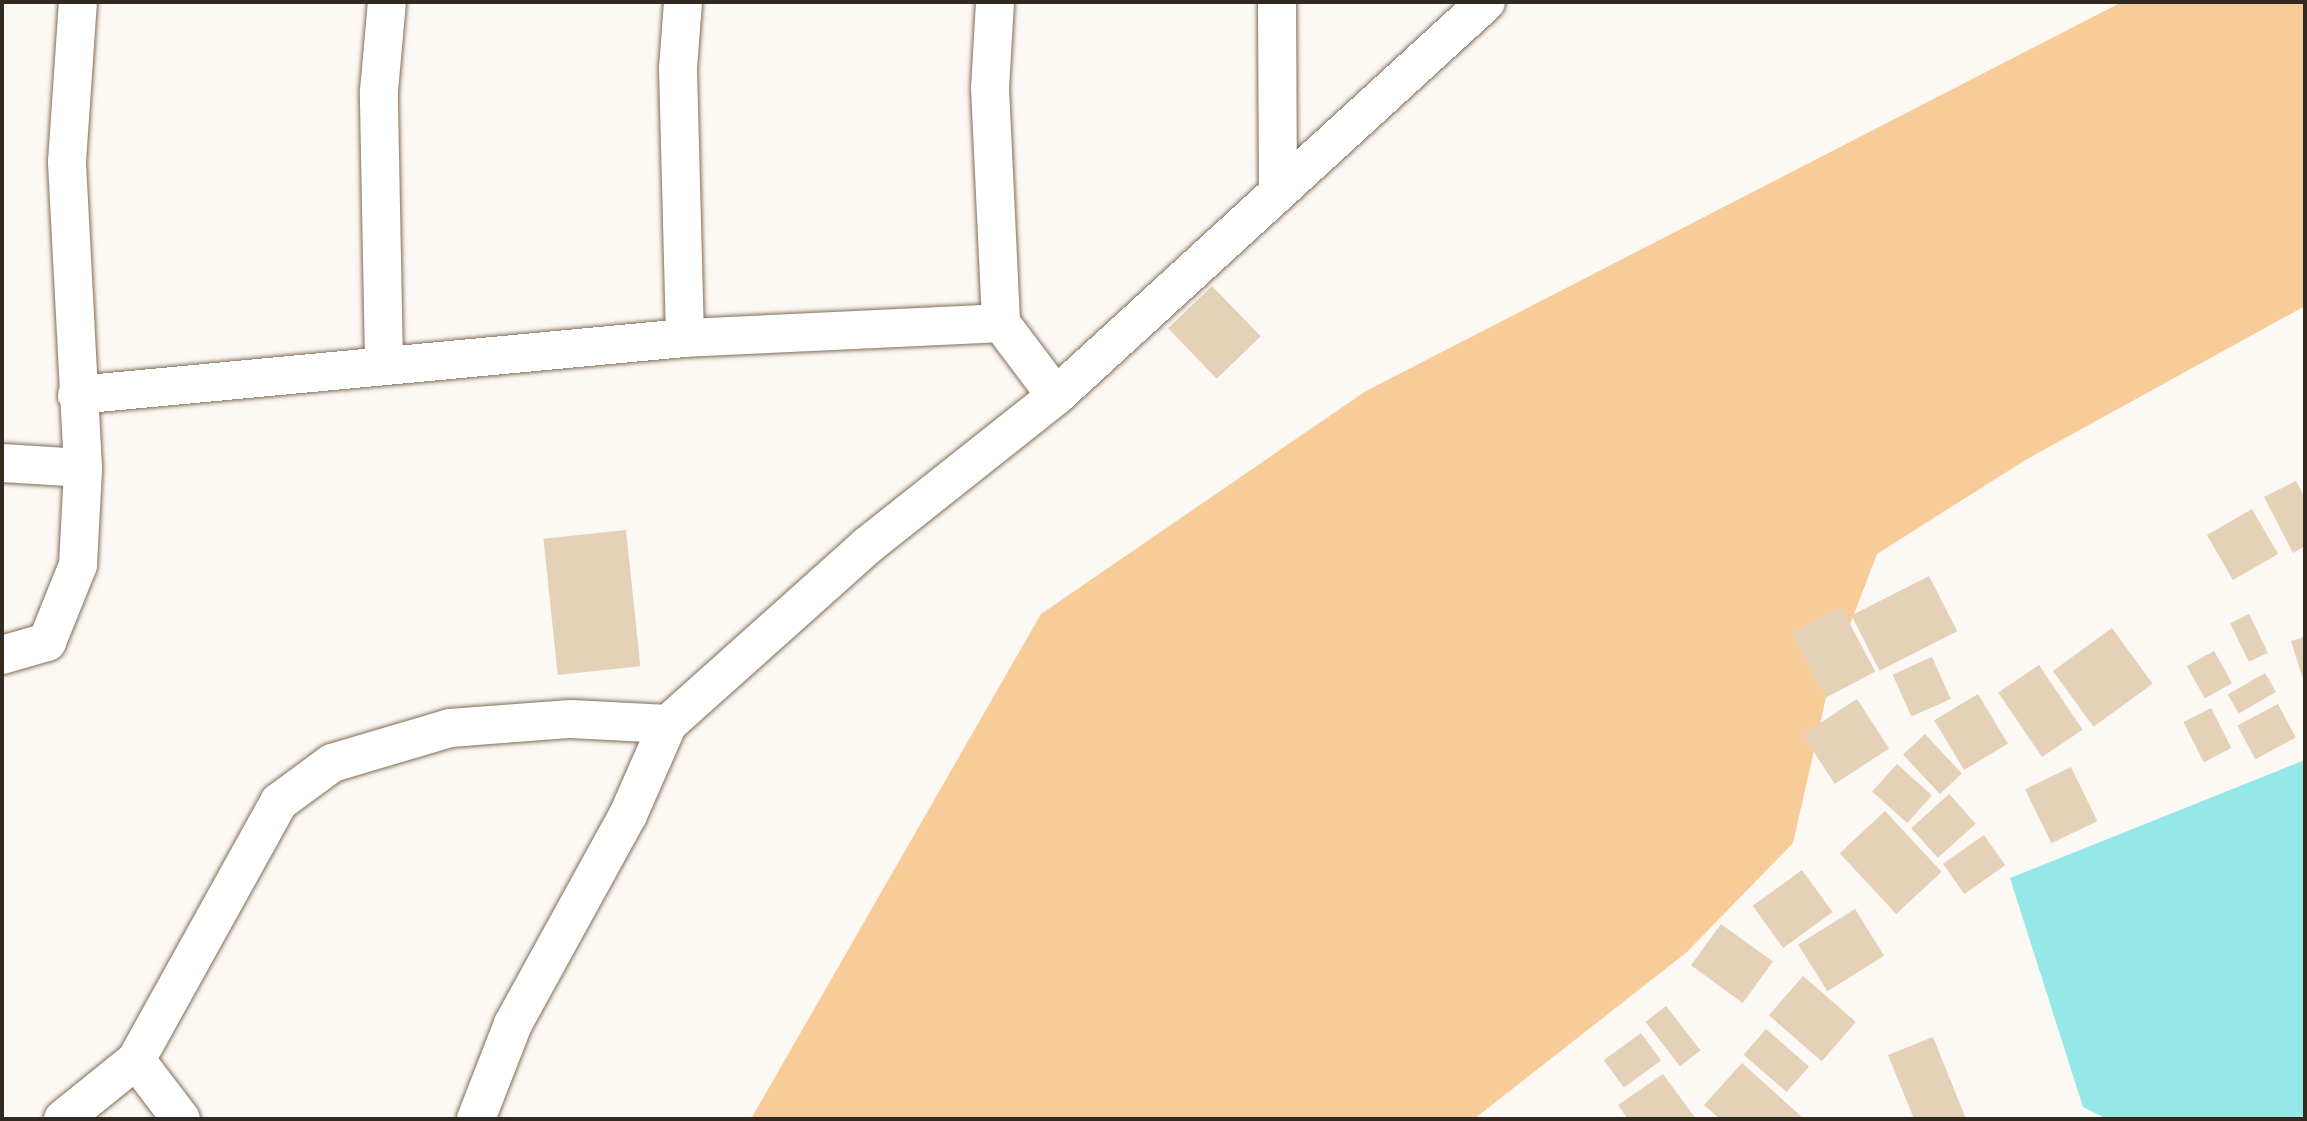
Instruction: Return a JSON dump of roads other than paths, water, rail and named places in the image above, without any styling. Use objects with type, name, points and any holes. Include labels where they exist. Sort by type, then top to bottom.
[{"type":"street","points":[[2,655],[47,642],[62,614],[78,565],[83,468],[67,162],[78,2]]},
{"type":"street","points":[[384,363],[379,91],[387,2]]},
{"type":"street","points":[[683,2],[678,69],[685,338]]},
{"type":"street","points":[[995,2],[990,88],[1001,323],[1056,396]]},
{"type":"street","points":[[1277,2],[1278,191]]},
{"type":"street","points":[[476,1119],[513,1024],[628,815],[668,724],[868,545],[1056,396],[1486,2]]},
{"type":"street","points":[[77,395],[384,363],[685,338],[1001,323]]},
{"type":"street","points":[[2,463],[83,468]]},
{"type":"street","points":[[63,1119],[136,1060],[279,802],[332,763],[450,728],[571,719],[668,724]]},
{"type":"street","points":[[136,1060],[181,1119]]},
{"type":"water","points":[[2305,760],[2305,1119],[2107,1119],[2083,1107],[2010,878]]}]
